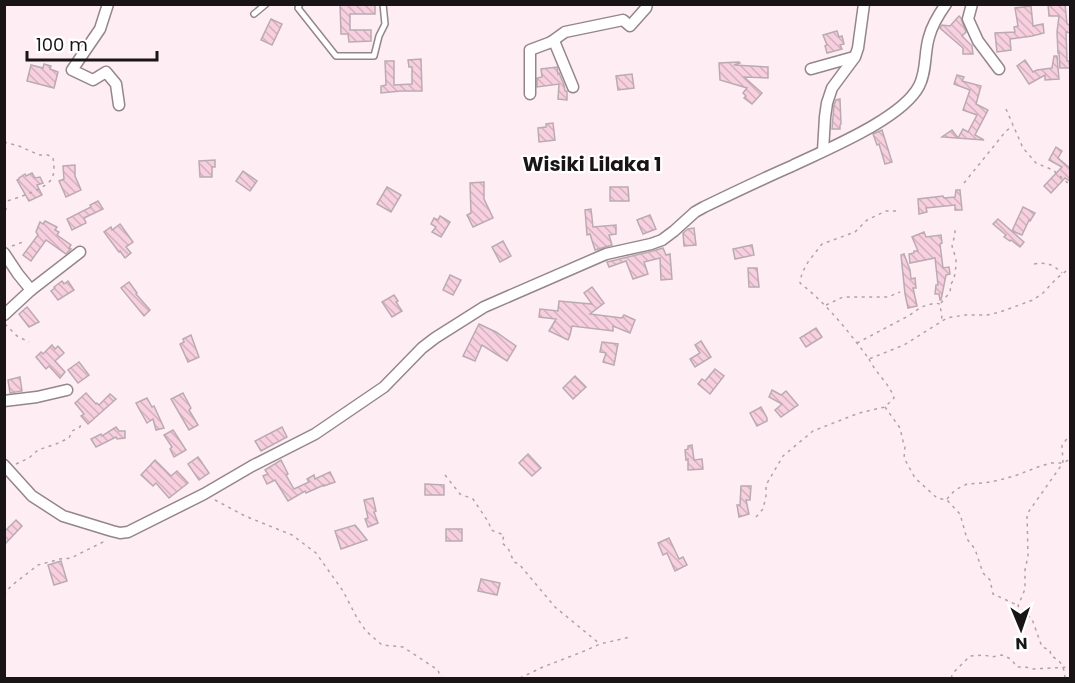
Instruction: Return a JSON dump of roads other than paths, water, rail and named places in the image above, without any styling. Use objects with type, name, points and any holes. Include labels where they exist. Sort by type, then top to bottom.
[{"type":"street","points":[[108,4],[100,29],[72,70],[93,80],[106,72],[116,84],[119,105]]},
{"type":"street","points":[[530,94],[530,50],[551,42],[565,32],[623,20],[630,26],[647,4]]},
{"type":"street","points":[[823,151],[827,102],[832,88],[855,57],[864,4]]},
{"type":"street","points":[[8,472],[32,496],[63,516],[120,533],[135,529],[315,434],[384,387],[435,338],[484,307],[606,254],[662,240],[704,207],[823,151],[894,112],[911,98],[920,85],[928,37],[946,4]]},
{"type":"street","points":[[972,4],[968,19],[978,41],[999,69]]},
{"type":"street","points":[[551,42],[554,41],[573,87]]},
{"type":"street","points":[[811,69],[855,57]]},
{"type":"street","points":[[4,251],[31,290]]},
{"type":"street","points":[[4,315],[31,290],[80,252]]},
{"type":"street","points":[[4,401],[67,390]]},
{"type":"lane","points":[[254,14],[266,4]]},
{"type":"lane","points":[[300,4],[298,8],[336,56],[374,56],[385,24],[383,4]]},
{"type":"district","name":"Wisiki Lilaka 1","points":[[592,164]]}]
